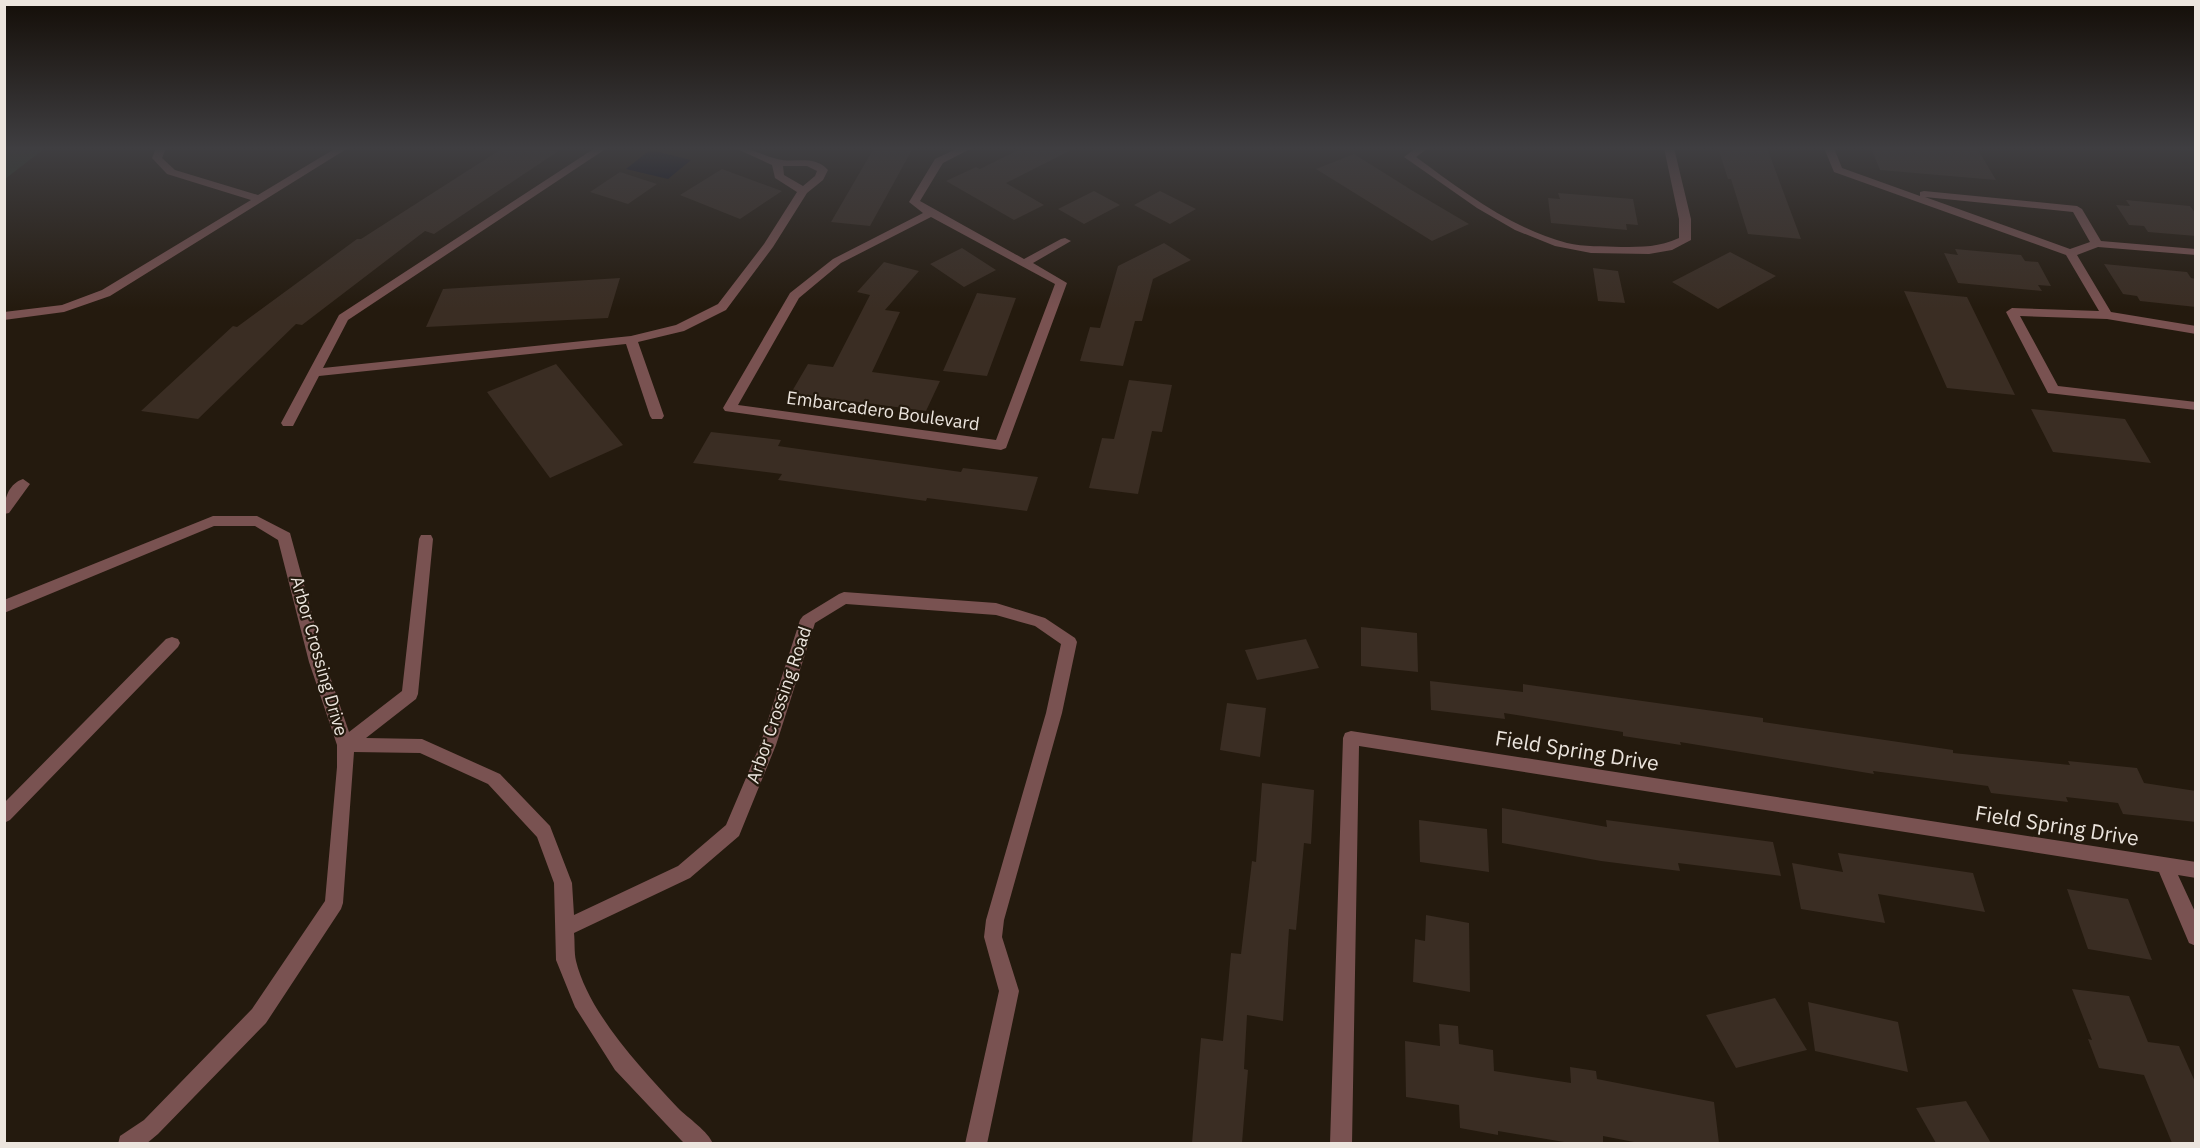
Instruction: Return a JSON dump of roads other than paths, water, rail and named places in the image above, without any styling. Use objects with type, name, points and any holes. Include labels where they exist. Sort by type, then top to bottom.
[{"type":"street","points":[[4,316],[64,308],[106,293],[256,202]]},
{"type":"street","points":[[288,423],[343,318],[520,202]]},
{"type":"street","points":[[313,373],[631,340],[680,328],[722,307],[769,245],[796,202]]},
{"type":"street","points":[[914,202],[931,213]]},
{"type":"street","points":[[1476,202],[1517,225],[1561,245],[1608,250],[1662,251],[1685,240],[1685,219],[1681,202]]},
{"type":"street","points":[[1927,202],[2070,253],[2097,244],[2196,252]]},
{"type":"street","points":[[2000,202],[2077,209],[2097,244]]},
{"type":"street","name":"Embarcadero Boulevard","points":[[931,213],[1061,283],[1001,445],[730,408],[794,296],[837,261],[931,213]]},
{"type":"street","points":[[1025,263],[1065,241]]},
{"type":"street","points":[[2070,253],[2107,315]]},
{"type":"street","points":[[2196,330],[2107,315],[2012,312],[2053,390],[2196,406]]},
{"type":"street","points":[[631,340],[657,416]]},
{"type":"street","points":[[4,509],[23,484]]},
{"type":"street","name":"Arbor Crossing Drive","points":[[4,607],[213,521],[257,521],[285,537],[317,662],[345,745],[346,767],[334,903],[259,1016],[151,1127],[128,1143]]},
{"type":"street","points":[[345,745],[410,694],[426,539]]},
{"type":"street","name":"Arbor Crossing Road","points":[[563,929],[684,872],[733,830],[768,745],[808,620],[844,598],[996,609],[1040,622],[1069,642],[1054,713],[995,920],[993,937],[1009,991],[976,1143]]},
{"type":"street","points":[[4,815],[172,643]]},
{"type":"street","name":"Field Spring Drive","points":[[1341,1143],[1351,738],[2196,870]]},
{"type":"street","points":[[345,745],[422,746],[494,779],[544,832],[563,883],[566,960],[582,1000],[622,1063],[690,1140]]},
{"type":"street","points":[[2165,866],[2196,937]]}]
